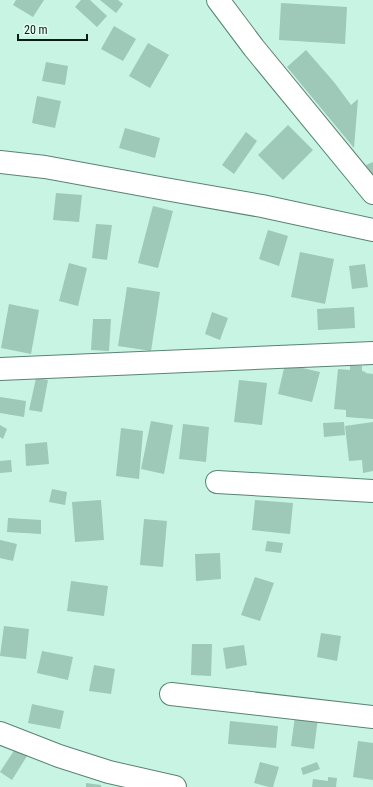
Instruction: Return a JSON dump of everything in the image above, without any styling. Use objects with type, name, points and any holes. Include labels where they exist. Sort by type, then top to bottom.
[{"type":"street","points":[[221,2],[254,48],[373,193]]},
{"type":"street","points":[[0,162],[45,167],[262,206],[372,232]]},
{"type":"street","points":[[0,369],[373,352]]},
{"type":"street","points":[[216,482],[373,491]]},
{"type":"street","points":[[171,694],[373,717]]},
{"type":"street","points":[[0,733],[59,756],[109,772],[175,787]]},
{"type":"building","points":[[16,0],[44,0],[33,17],[13,5]]},
{"type":"building","points":[[81,0],[90,0],[107,16],[97,27],[75,7]]},
{"type":"building","points":[[100,0],[118,0],[123,4],[116,13]]},
{"type":"building","points":[[281,3],[347,7],[345,44],[279,40]]},
{"type":"building","points":[[114,26],[136,39],[123,61],[101,49]]},
{"type":"building","points":[[148,43],[169,55],[150,88],[129,76]]},
{"type":"building","points":[[306,50],[334,82],[351,105],[358,99],[354,148],[287,67]]},
{"type":"building","points":[[46,62],[68,66],[65,85],[42,81]]},
{"type":"building","points":[[37,96],[61,101],[55,128],[32,123]]},
{"type":"building","points":[[288,125],[313,150],[283,180],[258,155]]},
{"type":"building","points":[[125,128],[160,138],[155,158],[119,148]]},
{"type":"building","points":[[246,132],[257,141],[234,174],[222,165]]},
{"type":"building","points":[[373,162],[373,175],[366,165]]},
{"type":"building","points":[[56,193],[82,195],[79,222],[53,220]]},
{"type":"building","points":[[153,206],[173,211],[158,268],[138,263]]},
{"type":"building","points":[[96,224],[112,225],[107,260],[92,258]]},
{"type":"building","points":[[268,230],[288,236],[279,266],[259,259]]},
{"type":"building","points":[[300,252],[334,259],[325,304],[291,297]]},
{"type":"building","points":[[69,263],[87,268],[78,306],[59,301]]},
{"type":"building","points":[[365,264],[368,287],[352,289],[349,266]]},
{"type":"building","points":[[127,287],[160,292],[151,351],[118,346]]},
{"type":"building","points":[[9,304],[39,310],[31,354],[1,348]]},
{"type":"building","points":[[354,307],[355,328],[318,330],[317,309]]},
{"type":"building","points":[[212,312],[228,318],[220,340],[205,334]]},
{"type":"building","points":[[93,319],[111,319],[109,351],[91,350]]},
{"type":"building","points":[[285,364],[320,372],[312,402],[278,394]]},
{"type":"building","points":[[350,365],[362,366],[362,371],[373,374],[373,419],[346,417],[346,410],[334,409],[338,369],[350,370]]},
{"type":"building","points":[[36,378],[48,380],[42,412],[29,410]]},
{"type":"building","points":[[239,380],[267,383],[262,425],[234,422]]},
{"type":"building","points":[[0,397],[26,401],[24,417],[0,413]]},
{"type":"building","points":[[151,421],[173,425],[164,474],[141,469]]},
{"type":"building","points":[[344,422],[345,435],[324,437],[323,423]]},
{"type":"building","points":[[373,422],[373,471],[363,473],[362,460],[349,461],[345,426]]},
{"type":"building","points":[[183,424],[209,427],[206,462],[179,459]]},
{"type":"building","points":[[0,425],[7,429],[3,439],[0,437]]},
{"type":"building","points":[[121,428],[143,431],[139,479],[116,476]]},
{"type":"building","points":[[47,442],[49,464],[26,466],[25,444]]},
{"type":"building","points":[[11,460],[12,472],[0,473],[0,461]]},
{"type":"building","points":[[52,489],[67,492],[65,505],[49,502]]},
{"type":"building","points":[[101,500],[104,540],[75,542],[72,502]]},
{"type":"building","points":[[255,500],[293,503],[290,534],[252,530]]},
{"type":"building","points":[[8,518],[41,520],[41,534],[7,532]]},
{"type":"building","points":[[144,519],[167,521],[163,567],[140,565]]},
{"type":"building","points":[[0,540],[17,544],[13,561],[0,558]]},
{"type":"building","points":[[267,541],[283,543],[281,553],[265,551]]},
{"type":"building","points":[[220,553],[221,579],[196,581],[195,554]]},
{"type":"building","points":[[255,577],[274,583],[260,621],[241,615]]},
{"type":"building","points":[[71,581],[108,586],[104,616],[67,611]]},
{"type":"building","points":[[4,626],[29,629],[26,659],[0,656]]},
{"type":"building","points":[[321,633],[341,636],[337,661],[317,657]]},
{"type":"building","points":[[192,644],[212,644],[211,676],[191,675]]},
{"type":"building","points":[[244,645],[247,665],[226,669],[223,648]]},
{"type":"building","points":[[42,651],[73,657],[68,680],[37,673]]},
{"type":"building","points":[[94,665],[115,669],[111,694],[89,691]]},
{"type":"building","points":[[32,704],[64,711],[60,729],[28,723]]},
{"type":"building","points":[[295,716],[318,718],[314,749],[291,746]]},
{"type":"building","points":[[230,721],[278,726],[276,748],[228,744]]},
{"type":"building","points":[[358,741],[373,743],[373,780],[353,777]]},
{"type":"building","points":[[15,749],[27,756],[12,780],[0,772]]},
{"type":"building","points":[[260,762],[279,767],[273,787],[254,783]]},
{"type":"building","points":[[317,762],[320,769],[303,775],[301,768]]},
{"type":"building","points":[[328,777],[337,778],[336,787],[312,787],[313,779],[328,781]]},
{"type":"building","points":[[86,783],[101,785],[101,787],[86,787]]}]
